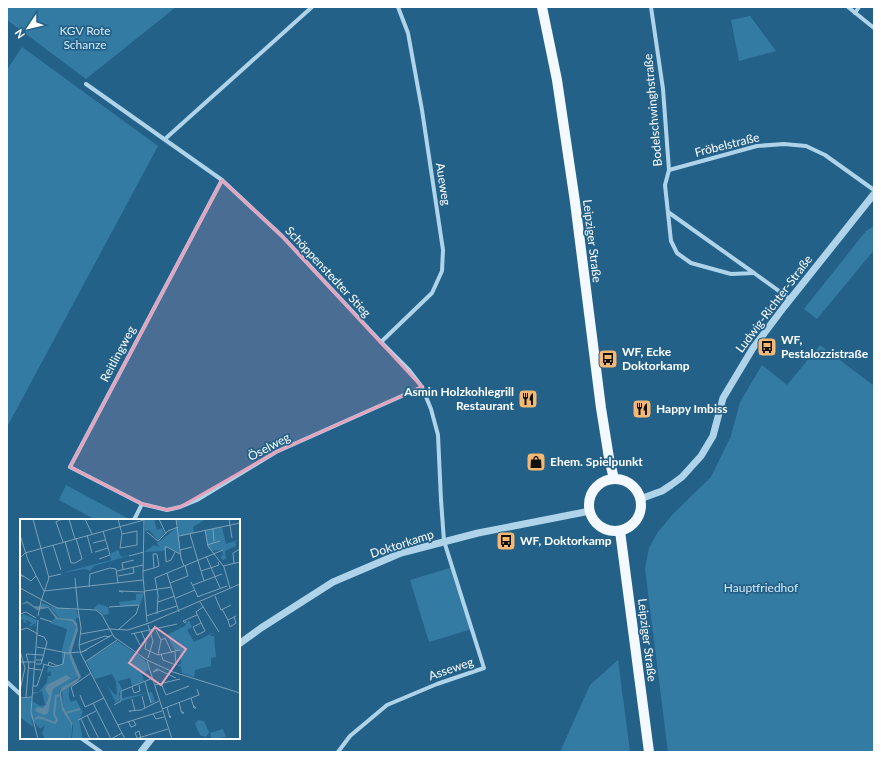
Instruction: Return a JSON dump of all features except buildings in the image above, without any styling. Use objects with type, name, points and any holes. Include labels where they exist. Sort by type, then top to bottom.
[{"type":"main road","name":"Leipziger Straße","points":[[542,7],[557,80],[575,202],[601,408],[614,479]]},
{"type":"main road","points":[[614,479],[626,481],[635,488],[640,499],[641,505],[638,517],[631,526],[620,531],[607,530],[601,527],[592,518],[590,512],[589,504],[594,490],[607,480],[614,479]]},
{"type":"main road","name":"Leipziger Straße","points":[[620,531],[650,752]]},
{"type":"street","points":[[165,139],[312,7]]},
{"type":"street","name":"Aueweg","points":[[381,342],[432,294],[442,271],[443,250],[422,110],[408,33],[398,7]]},
{"type":"street","name":"Bodelschwinghstraße","points":[[651,7],[662,90],[669,170],[665,185],[671,241],[677,253],[691,263],[731,274],[754,273]]},
{"type":"street","points":[[848,7],[874,28]]},
{"type":"street","points":[[855,13],[860,7]]},
{"type":"street","name":"Schöppenstedter Stieg","points":[[86,84],[222,180],[282,236],[409,370],[422,387],[431,409],[438,435],[444,541]]},
{"type":"street","name":"Fröbelstraße","points":[[669,170],[757,146],[784,144],[806,146],[825,155],[874,190]]},
{"type":"street","name":"Reitlingweg","points":[[142,504],[70,466],[222,180]]},
{"type":"street","name":"Ludwig-Richter-Straße","points":[[640,499],[662,491],[671,485],[682,477],[701,456],[713,436],[723,398],[753,348],[790,299],[873,198]]},
{"type":"street","points":[[668,212],[790,299]]},
{"type":"street","name":"Öselweg","points":[[142,504],[167,510],[180,507],[197,500],[276,452],[422,387]]},
{"type":"street","points":[[134,519],[142,504]]},
{"type":"street","name":"Doktorkamp","points":[[240,643],[333,582],[401,553],[478,533],[590,512]]},
{"type":"street","name":"Asseweg","points":[[338,752],[350,736],[387,705],[437,684],[484,668],[444,541]]},
{"type":"street","points":[[7,682],[20,694]]},
{"type":"street","points":[[82,739],[101,752]]},
{"type":"street","points":[[141,752],[151,739]]},
{"type":"highlighted area","points":[[222,180],[282,236],[422,387],[276,452],[180,507],[167,510],[142,504],[70,467]]},
{"type":"green space","name":"KGV Rote Schanze","points":[[7,7],[176,7],[86,79],[7,20]]},
{"type":"green space","points":[[750,16],[776,51],[739,61],[731,20]]},
{"type":"green space","points":[[22,47],[158,146],[7,427],[7,70]]},
{"type":"green space","points":[[874,226],[874,250],[817,319],[804,309],[866,231]]},
{"type":"green space","name":"Hauptfriedhof","points":[[820,345],[874,386],[874,752],[668,752],[645,569],[649,548],[658,532],[673,514],[711,477],[731,436],[740,402],[762,365],[787,385]]},
{"type":"green space","points":[[66,485],[129,519],[94,519],[59,500]]},
{"type":"green space","points":[[453,567],[472,629],[429,642],[410,580]]},
{"type":"green space","points":[[618,660],[630,752],[560,752],[590,685]]},
{"type":"place","name":"WF, Pestalozzistraße","points":[[767,347]]},
{"type":"place","name":"WF, Ecke Doktorkamp","points":[[608,359]]},
{"type":"place","name":"Asmin Holzkohlegrill Restaurant","points":[[528,399]]},
{"type":"place","name":"Happy Imbiss","points":[[642,409]]},
{"type":"place","name":"Ehem. Spielpunkt","points":[[536,462]]},
{"type":"place","name":"WF, Doktorkamp","points":[[506,541]]}]
